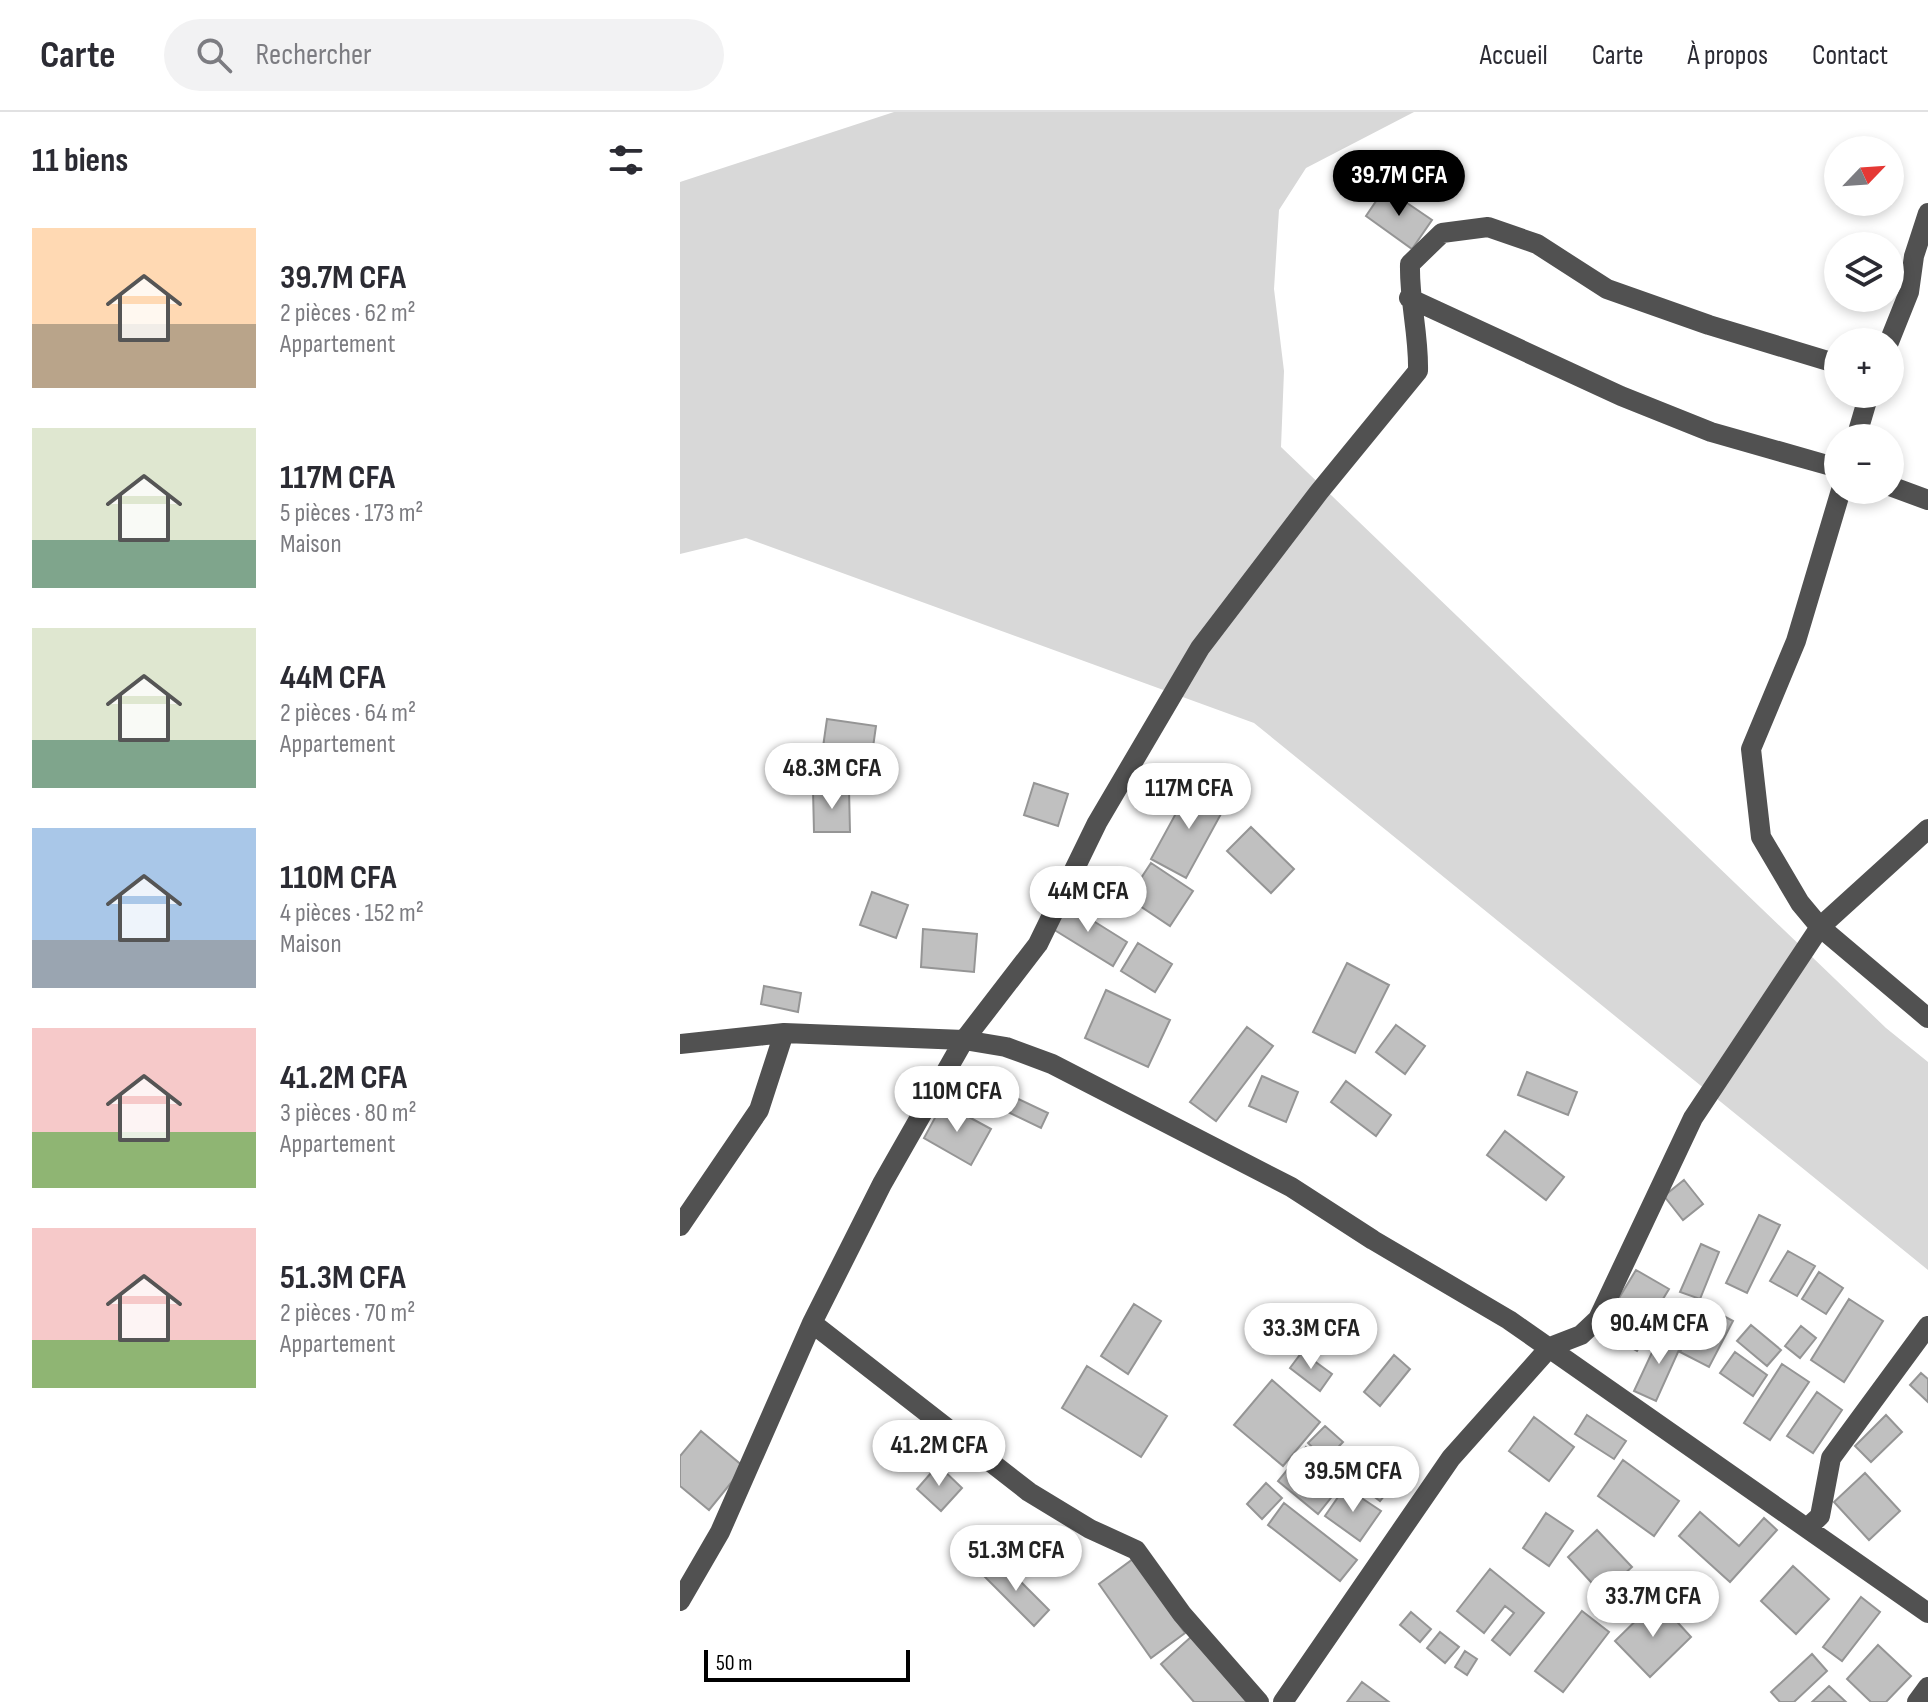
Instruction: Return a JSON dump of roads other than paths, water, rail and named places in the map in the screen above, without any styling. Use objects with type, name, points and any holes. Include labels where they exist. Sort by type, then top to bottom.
[{"type":"street","points":[[1898,328],[1919,294],[1914,256],[1928,213]]},
{"type":"street","points":[[680,1601],[720,1532],[812,1323],[882,1184],[964,1040],[1038,944],[1097,823],[1200,648],[1319,492],[1418,371],[1419,345],[1409,298],[1410,264],[1442,233],[1488,227],[1537,244],[1607,289],[1709,325],[1824,360]]},
{"type":"street","points":[[1409,298],[1621,396],[1711,432],[1824,464]]},
{"type":"street","points":[[1904,491],[1928,500]]},
{"type":"street","points":[[1837,504],[1796,641],[1751,749],[1761,837],[1800,903],[1820,927],[1928,1018]]},
{"type":"street","points":[[1283,1702],[1451,1458],[1550,1347],[1581,1335],[1598,1319],[1693,1118],[1820,927],[1928,829]]},
{"type":"street","points":[[680,1226],[759,1110],[784,1033]]},
{"type":"street","points":[[680,1044],[784,1033],[964,1040],[1006,1047],[1052,1064],[1291,1187],[1550,1347],[1928,1613]]},
{"type":"street","points":[[812,1323],[1029,1492],[1090,1529],[1136,1550],[1182,1614],[1259,1702]]},
{"type":"street","points":[[1808,1527],[1820,1516],[1831,1458],[1928,1326]]},
{"type":"street","points":[[1917,1702],[1928,1687]]}]
